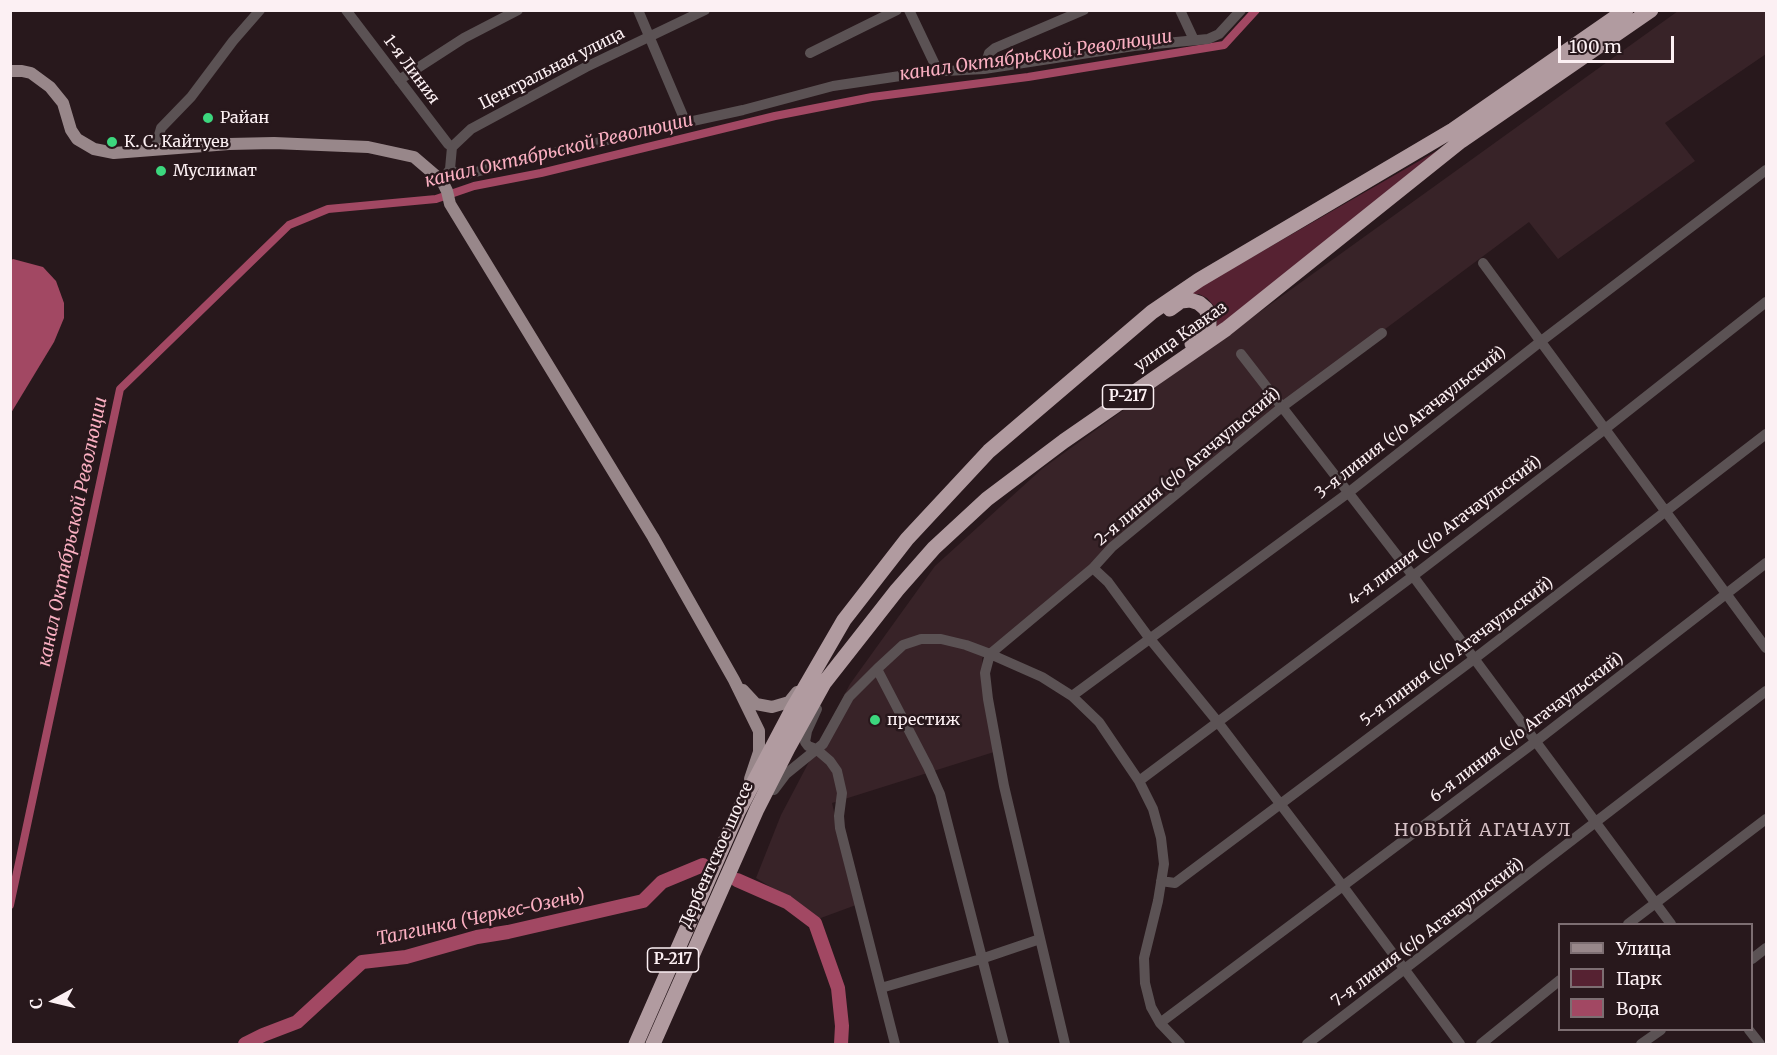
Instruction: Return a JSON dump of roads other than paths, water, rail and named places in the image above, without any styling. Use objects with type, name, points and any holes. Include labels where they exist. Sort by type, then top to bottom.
[{"type":"highway","points":[[738,812],[793,708],[819,678],[844,620],[907,538],[989,451],[1152,312],[1199,280],[1453,130],[1626,10]]},
{"type":"highway","name":"улица Кавказ","points":[[788,748],[819,678],[934,548],[987,499],[1064,441],[1226,329],[1461,141],[1651,10]]},
{"type":"highway","points":[[1098,357],[1181,301],[1190,300],[1206,309],[1209,325],[1204,334],[1122,401]]},
{"type":"highway","name":"Дербентское шоссе","points":[[653,1044],[742,841],[788,748]]},
{"type":"highway","name":"Р-217","points":[[636,1044],[738,812]]},
{"type":"main road","points":[[10,70],[31,73],[50,87],[63,103],[70,130],[77,139],[94,149],[114,153],[229,144],[274,143],[368,147],[414,157],[446,192],[647,527],[734,680],[759,731],[759,752],[738,812]]},
{"type":"main road","points":[[734,680],[756,704],[772,707],[789,702],[819,678]]},
{"type":"street","points":[[155,149],[161,128],[190,97],[260,10]]},
{"type":"street","points":[[399,80],[464,38],[518,10]]},
{"type":"street","points":[[638,10],[686,123]]},
{"type":"street","name":"Центральная улица","points":[[452,147],[471,129],[578,72],[705,10]]},
{"type":"street","points":[[810,52],[897,10]]},
{"type":"street","points":[[909,10],[938,71]]},
{"type":"street","points":[[984,69],[989,52],[995,48],[1084,10]]},
{"type":"street","points":[[1180,10],[1194,40]]},
{"type":"street","points":[[455,173],[743,110],[833,86],[938,71],[984,69],[1134,46],[1208,39],[1219,34],[1241,10]]},
{"type":"street","name":"1-я Линия","points":[[349,12],[452,147]]},
{"type":"street","points":[[446,192],[455,173],[452,147]]},
{"type":"street","name":"3-я линия (с/о Агачаульский)","points":[[1072,696],[1348,493],[1540,342],[1767,170]]},
{"type":"street","points":[[1483,262],[1767,648]]},
{"type":"street","name":"4-я линия (с/о Агачаульский)","points":[[1139,780],[1413,576],[1767,302]]},
{"type":"street","name":"2-я линия (с/о Агачаульский)","points":[[990,654],[1093,568],[1112,547],[1282,407],[1382,333]]},
{"type":"street","points":[[1241,354],[1413,576],[1670,923]]},
{"type":"street","name":"5-я линия (с/о Агачаульский)","points":[[1161,881],[1175,883],[1474,659],[1767,434]]},
{"type":"street","name":"6-я линия (с/о Агачаульский)","points":[[1160,1023],[1535,742],[1767,563]]},
{"type":"street","points":[[1093,568],[1108,582],[1149,639],[1217,721],[1460,1044]]},
{"type":"street","points":[[742,841],[778,782],[823,744],[849,697],[903,645],[921,639],[941,639],[990,654],[1042,677],[1072,696],[1099,723],[1139,780],[1153,809],[1161,838],[1164,864],[1144,958],[1145,983],[1151,1007],[1160,1023],[1180,1044]]},
{"type":"street","points":[[990,654],[985,673],[1004,786],[1065,1044]]},
{"type":"street","points":[[877,669],[940,794],[1004,1044]]},
{"type":"street","points":[[819,678],[817,707],[805,742],[830,760],[841,783],[840,828],[895,1044]]},
{"type":"street","name":"7-я линия (с/о Агачаульский)","points":[[1307,1044],[1767,691]]},
{"type":"street","points":[[1629,923],[1767,819]]},
{"type":"street","points":[[881,988],[1040,939]]},
{"type":"street","points":[[1753,958],[1767,948]]},
{"type":"street","points":[[1481,1044],[1558,982]]},
{"type":"street","points":[[1641,1044],[1658,1031]]},
{"type":"street","points":[[1750,1031],[1760,1044]]},
{"type":"water","points":[[13,259],[43,267],[56,281],[64,303],[64,318],[54,342],[11,413],[10,261]]},
{"type":"waterway","name":"канал Октябрьской Революции","points":[[10,905],[120,389],[289,225],[328,209],[436,199],[474,186],[541,173],[775,116],[872,97],[1028,77],[1224,45],[1256,10]]},
{"type":"waterway","name":"Талгинка (Черкес-Озень)","points":[[245,1044],[297,1022],[362,962],[406,957],[477,937],[643,901],[662,882],[703,865]]},
{"type":"waterway","name":"Талгинка (Черкес-Озень)","points":[[737,880],[787,902],[815,923],[838,988],[842,1026],[841,1044]]},
{"type":"place","name":"Райан","points":[[208,118]]},
{"type":"place","name":"К. С. Кайтуев","points":[[112,142]]},
{"type":"place","name":"Муслимат","points":[[161,171]]},
{"type":"place","name":"престиж","points":[[875,720]]},
{"type":"district","name":"НОВЫЙ АГАЧАУЛ","points":[[1483,831]]}]
